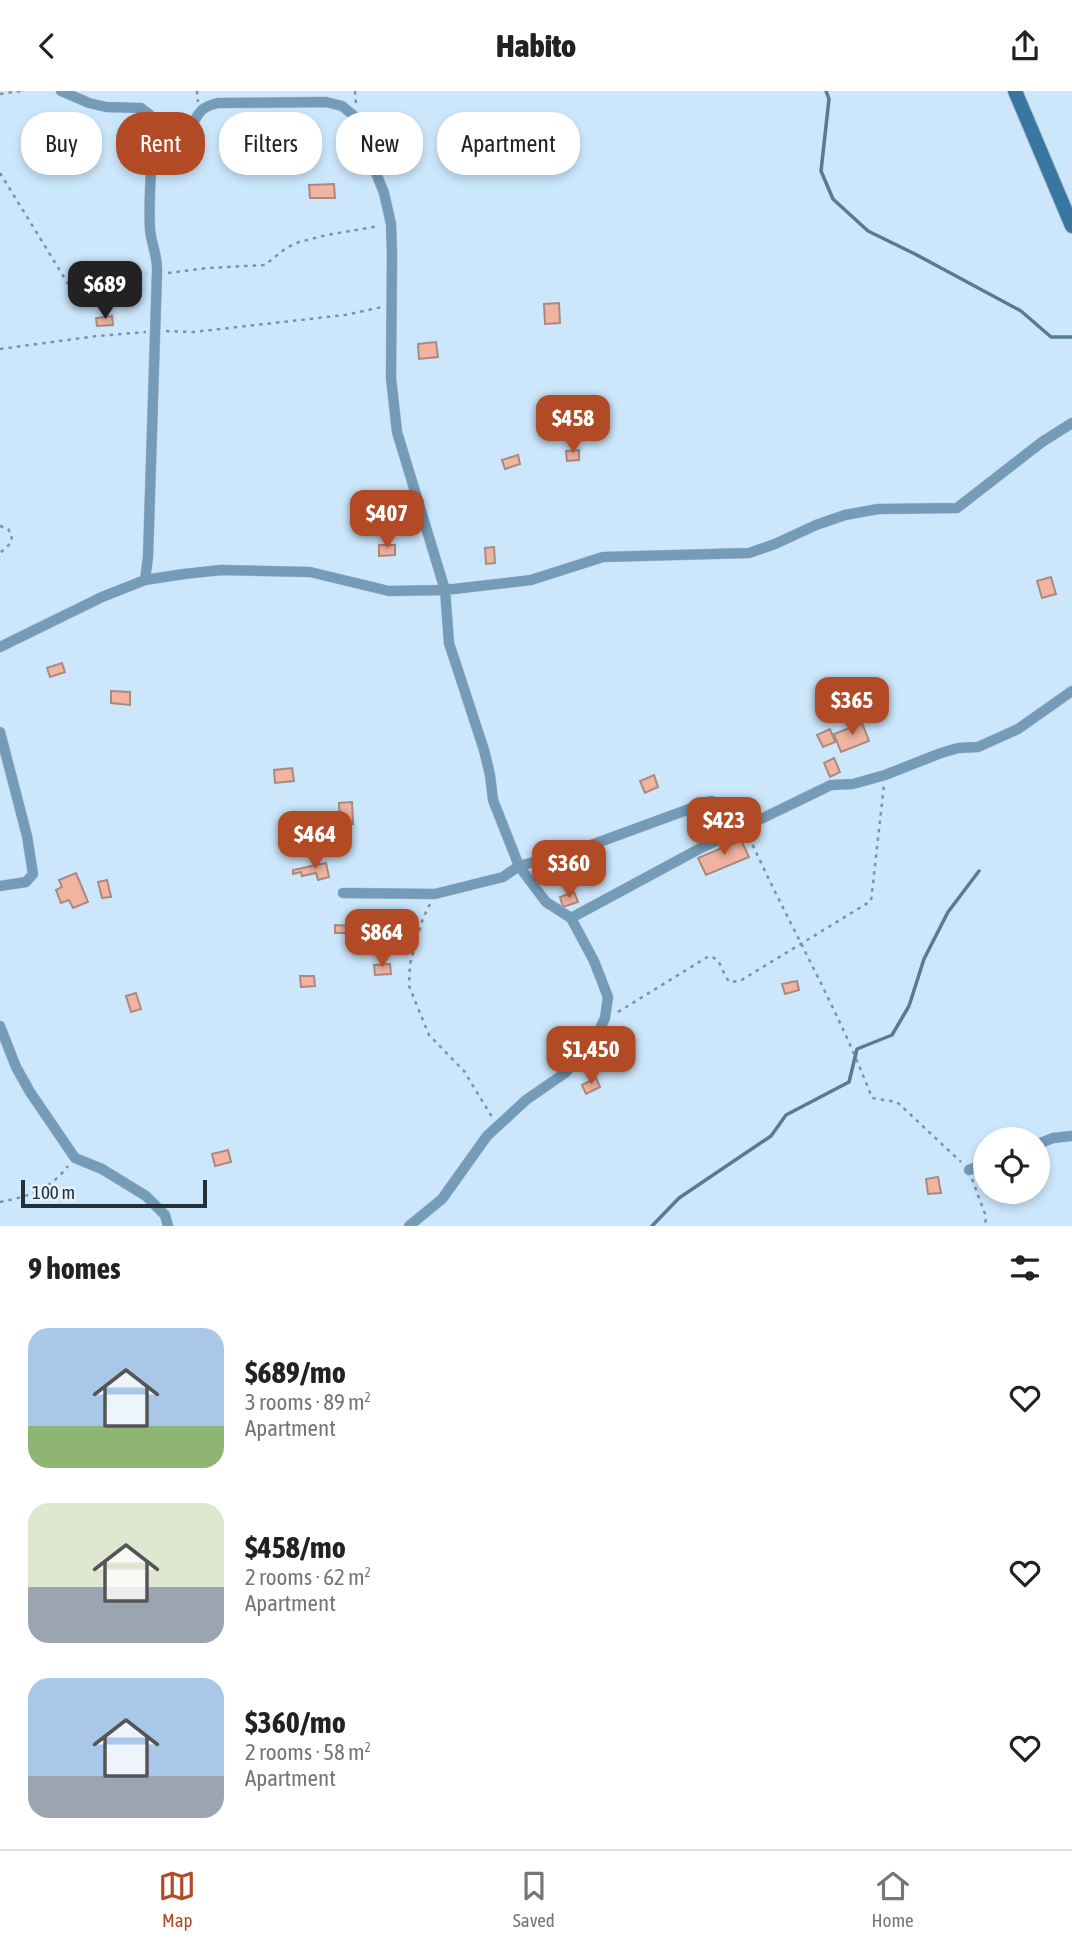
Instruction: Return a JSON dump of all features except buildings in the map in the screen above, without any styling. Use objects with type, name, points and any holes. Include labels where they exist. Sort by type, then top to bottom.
[{"type":"street","points":[[61,91],[89,103],[106,107],[141,108],[146,112]]},
{"type":"street","points":[[1015,91],[1072,226]]},
{"type":"street","points":[[198,112],[205,106],[218,103],[326,102],[342,106],[353,114],[384,193],[391,225],[391,378],[397,432],[445,590],[449,643],[484,750],[496,811],[519,866],[546,902],[571,918],[594,961],[607,997],[605,1018],[594,1041],[565,1073],[526,1100],[487,1136],[442,1199],[409,1226]]},
{"type":"street","points":[[145,580],[158,272],[158,258],[151,244],[152,175]]},
{"type":"street","points":[[0,647],[102,597],[145,580],[221,570],[310,572],[389,591],[445,590],[531,580],[603,557],[749,553],[845,515],[878,509],[957,508],[1042,442],[1072,423]]},
{"type":"street","points":[[571,918],[699,849],[831,785],[853,784],[885,775],[941,753],[978,747],[1018,729],[1072,691]]},
{"type":"street","points":[[0,731],[24,824],[33,874],[26,882],[0,886]]},
{"type":"street","points":[[343,893],[435,894],[503,877],[519,866],[575,851],[711,801],[756,822]]},
{"type":"street","points":[[0,1026],[16,1067],[30,1092],[75,1158],[102,1170],[146,1196],[165,1215],[168,1226]]},
{"type":"street","points":[[1050,1139],[1072,1136]]},
{"type":"street","points":[[969,1170],[973,1168]]},
{"type":"path","points":[[0,94],[21,91]]},
{"type":"path","points":[[274,103],[287,125],[290,155],[301,176]]},
{"type":"path","points":[[0,173],[70,287],[76,289],[158,272],[163,274],[207,268],[265,265],[286,248],[299,242],[391,225]]},
{"type":"path","points":[[0,349],[88,337],[154,331],[193,332],[345,315],[393,305]]},
{"type":"path","points":[[0,526],[8,529],[12,535],[11,543],[0,553]]},
{"type":"path","points":[[605,1018],[629,1007],[709,956],[714,957],[721,965],[727,980],[740,981],[871,901],[885,775]]},
{"type":"path","points":[[745,828],[854,1051],[872,1098],[897,1102],[969,1170],[985,1214],[986,1226]]},
{"type":"path","points":[[435,894],[423,918],[410,964],[409,986],[429,1035],[464,1071],[494,1119],[487,1136]]},
{"type":"path","points":[[0,1202],[24,1198],[55,1182],[75,1158]]},
{"type":"waterway","points":[[826,91],[829,99],[821,171],[833,199],[868,231],[1021,311],[1051,337],[1072,337]]},
{"type":"waterway","points":[[652,1226],[679,1198],[771,1136],[786,1115],[849,1082],[857,1049],[892,1035],[909,1006],[924,959],[948,912],[979,871]]}]
